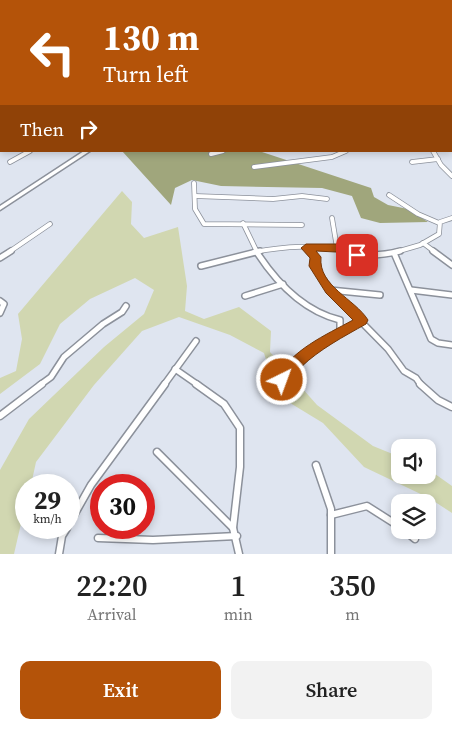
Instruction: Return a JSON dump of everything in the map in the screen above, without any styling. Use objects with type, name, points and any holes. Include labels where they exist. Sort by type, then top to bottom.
[{"type":"main road","points":[[0,208],[86,152]]},
{"type":"street","points":[[10,162],[28,152]]},
{"type":"street","points":[[211,154],[219,152]]},
{"type":"street","points":[[254,167],[332,157],[344,152]]},
{"type":"street","points":[[434,152],[447,174],[452,176]]},
{"type":"street","points":[[412,162],[438,159]]},
{"type":"street","points":[[194,183],[195,209],[204,224],[302,225]]},
{"type":"street","points":[[389,195],[408,208],[439,223],[452,218]]},
{"type":"street","points":[[195,196],[273,199],[302,196],[327,199]]},
{"type":"street","points":[[332,218],[337,248]]},
{"type":"street","points":[[243,223],[247,238],[283,284],[320,314],[340,320],[340,332]]},
{"type":"street","points":[[200,266],[256,251],[306,248],[337,248],[357,255],[395,256],[439,234],[439,223]]},
{"type":"street","points":[[0,258],[50,224]]},
{"type":"street","points":[[423,243],[452,265]]},
{"type":"street","points":[[306,248],[315,257],[314,266],[330,290],[362,320],[388,349],[404,371],[416,378],[425,390],[438,400],[452,407]]},
{"type":"street","points":[[395,256],[412,290],[431,339],[438,344],[452,345]]},
{"type":"street","points":[[245,296],[283,284]]},
{"type":"street","points":[[330,290],[380,295]]},
{"type":"street","points":[[412,290],[452,295]]},
{"type":"street","points":[[0,301],[4,304],[0,313]]},
{"type":"street","points":[[0,416],[51,377],[64,357],[103,324],[122,312],[126,306]]},
{"type":"street","points":[[282,380],[294,365],[316,347],[362,320]]},
{"type":"street","points":[[80,505],[91,486],[196,341]]},
{"type":"street","points":[[175,369],[224,404],[240,428],[240,467],[233,528]]},
{"type":"street","points":[[157,452],[233,528],[239,554]]},
{"type":"street","points":[[316,464],[331,514],[331,554]]},
{"type":"street","points":[[331,514],[367,506],[391,521]]},
{"type":"street","points":[[126,539],[153,540],[236,536]]},
{"type":"street","points":[[59,554],[62,539]]},
{"type":"green space","points":[[123,152],[262,152],[371,188],[374,197],[388,205],[408,209],[428,222],[380,223],[361,218],[352,196],[322,188],[221,186],[192,180],[175,188],[171,205]]},
{"type":"green space","points":[[122,191],[132,202],[131,224],[144,238],[178,227],[187,286],[185,311],[204,319],[239,307],[271,331],[270,352],[317,405],[373,446],[391,453],[391,480],[364,467],[323,423],[277,395],[264,353],[230,335],[179,317],[142,331],[94,385],[36,462],[33,474],[15,474],[15,539],[17,539],[14,554],[0,554],[0,470],[29,419],[104,347],[144,314],[154,290],[135,278],[90,299],[60,324],[40,364],[0,394],[0,378],[16,371],[22,339],[18,314]]},
{"type":"green space","points":[[436,475],[452,486],[452,513],[436,503],[436,494],[421,494],[400,484],[436,484]]},
{"type":"route","points":[[282,380],[294,365],[316,347],[362,320],[330,290],[314,266],[315,257],[306,248],[337,248],[357,255]]}]
